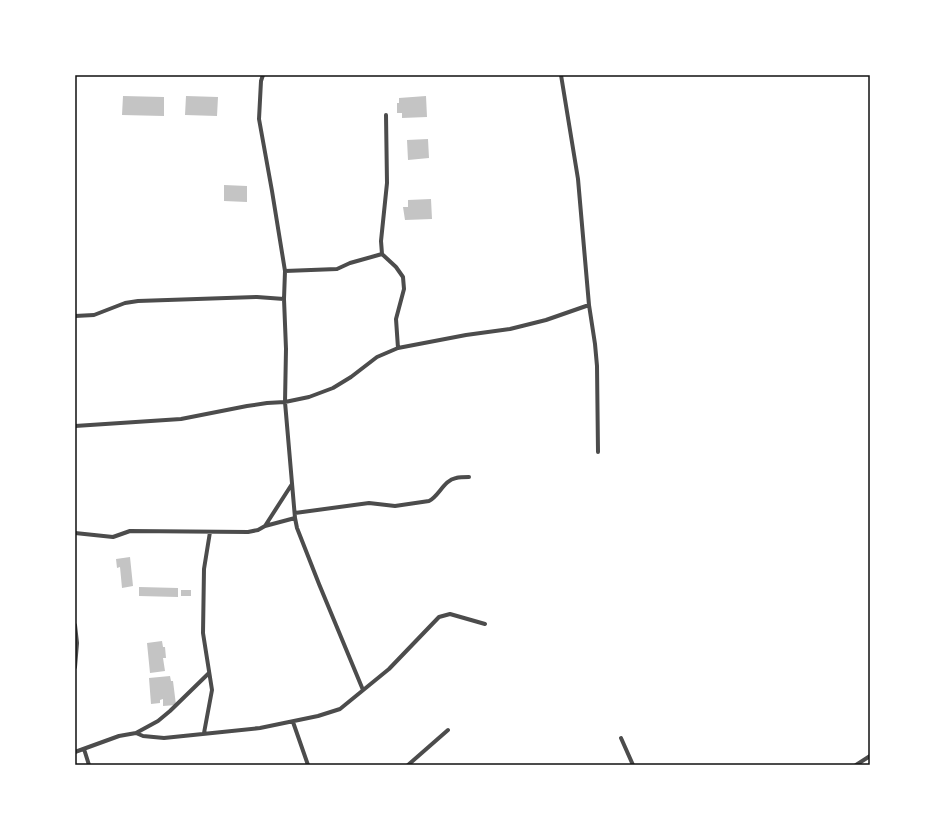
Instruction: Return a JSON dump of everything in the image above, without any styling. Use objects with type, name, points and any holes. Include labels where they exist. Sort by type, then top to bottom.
[{"type":"street","points":[[263,75],[261,81],[259,119],[285,271],[285,402],[294,513],[297,528],[363,690]]},
{"type":"street","points":[[561,75],[578,179],[589,306],[597,366],[598,452]]},
{"type":"street","points":[[386,115],[387,183],[381,241],[382,254],[396,267],[403,277],[404,289],[396,320],[398,348]]},
{"type":"street","points":[[285,271],[337,269],[350,263],[382,254]]},
{"type":"street","points":[[75,316],[94,315],[125,303],[138,301],[257,297],[284,299]]},
{"type":"street","points":[[75,426],[181,419],[261,404],[285,402],[309,397],[333,388],[351,377],[377,357],[398,348],[466,335],[510,329],[546,320],[589,306]]},
{"type":"street","points":[[294,513],[369,503],[395,506],[429,501],[434,499],[450,480],[469,477]]},
{"type":"street","points":[[265,526],[292,484]]},
{"type":"street","points":[[75,533],[114,537],[130,531],[248,532],[295,518]]},
{"type":"street","points":[[204,733],[212,690],[203,633],[204,569],[210,532]]},
{"type":"street","points":[[136,733],[143,736],[164,738],[260,728],[318,716],[340,709],[389,669],[439,617],[450,614],[485,624]]},
{"type":"street","points":[[75,625],[77,643],[75,667]]},
{"type":"street","points":[[75,752],[119,736],[136,733],[158,721],[209,673]]},
{"type":"street","points":[[293,722],[308,765]]},
{"type":"street","points":[[408,765],[448,730]]},
{"type":"street","points":[[621,738],[634,765]]},
{"type":"street","points":[[84,749],[89,765]]},
{"type":"street","points":[[856,765],[870,756]]},
{"type":"building","points":[[123,96],[164,97],[164,116],[122,115]]},
{"type":"building","points":[[186,96],[218,97],[217,116],[185,115]]},
{"type":"building","points":[[426,96],[427,117],[402,118],[402,113],[397,113],[397,103],[399,103],[399,98]]},
{"type":"building","points":[[428,139],[429,158],[408,160],[407,140]]},
{"type":"building","points":[[224,185],[247,186],[247,202],[224,201]]},
{"type":"building","points":[[431,199],[432,219],[405,220],[403,207],[408,207],[408,200]]},
{"type":"building","points":[[130,557],[133,586],[122,588],[120,567],[117,568],[116,559]]},
{"type":"building","points":[[139,587],[178,588],[178,597],[139,596]]},
{"type":"building","points":[[181,590],[191,590],[191,596],[181,596]]},
{"type":"building","points":[[162,641],[163,647],[165,647],[166,658],[163,658],[165,671],[150,673],[147,643]]},
{"type":"building","points":[[170,676],[171,681],[173,681],[176,705],[163,706],[163,699],[160,700],[160,703],[151,704],[149,678]]}]
